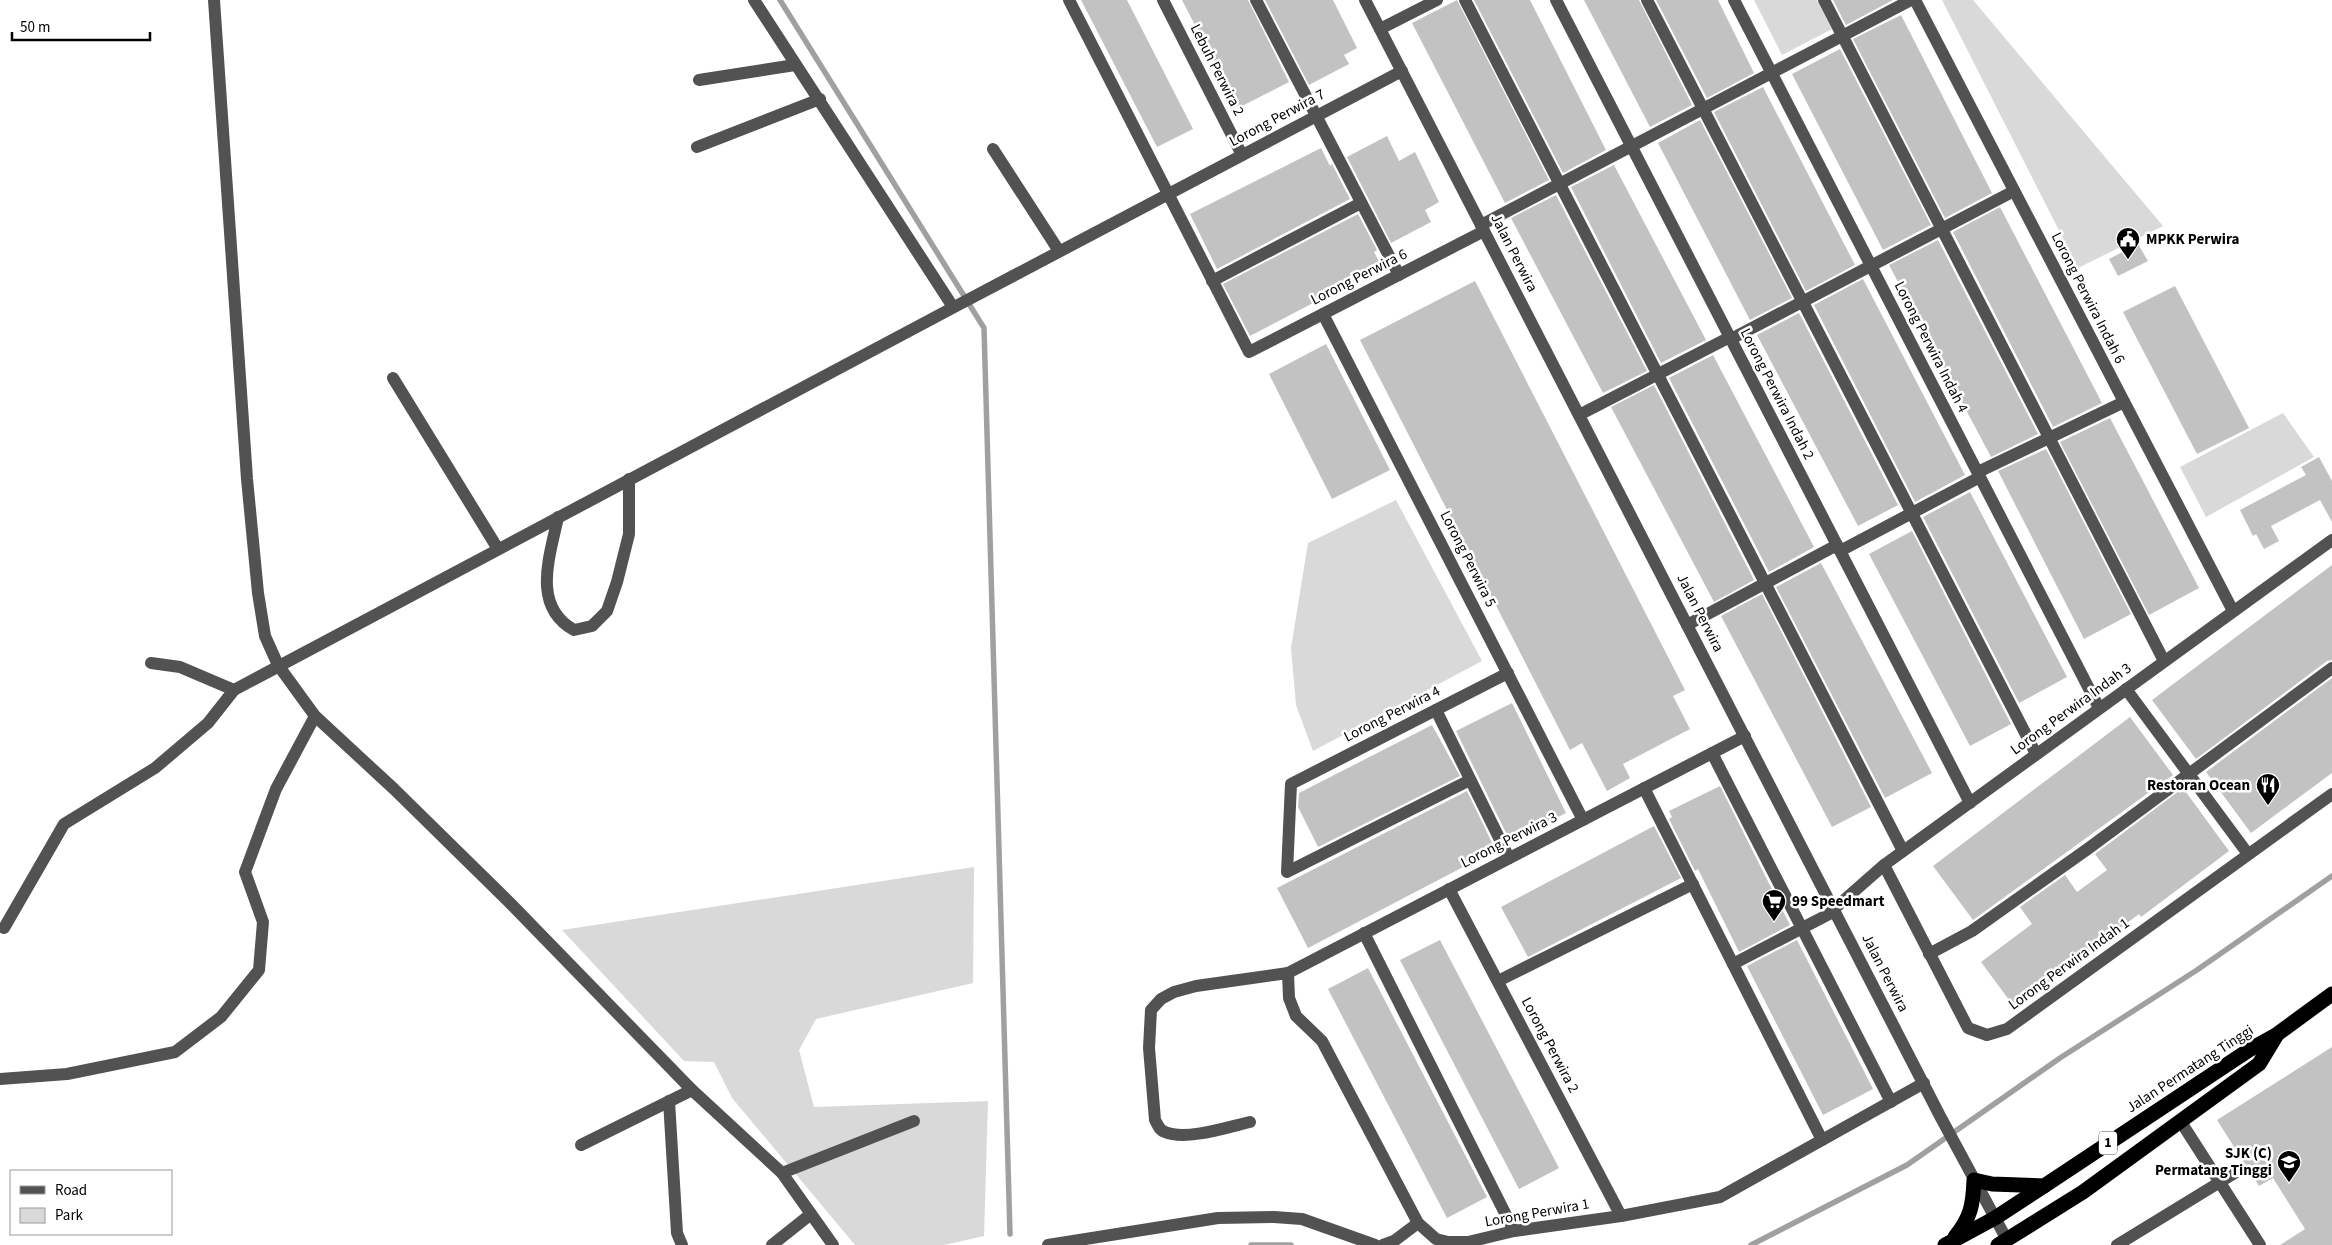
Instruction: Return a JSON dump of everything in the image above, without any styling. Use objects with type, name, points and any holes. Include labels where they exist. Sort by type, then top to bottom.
[{"type":"highway","name":"Jalan Permatang Tinggi","points":[[1948,1244],[1995,1218],[2249,1050],[2276,1035],[2332,994]]},
{"type":"highway","name":"Jalan Permatang Tinggi","points":[[2003,1242],[2083,1192],[2259,1064],[2276,1035]]},
{"type":"highway","points":[[1948,1244],[1967,1222],[1973,1201],[1974,1180],[1992,1184],[2044,1186]]},
{"type":"street","points":[[214,0],[252,526],[265,636],[278,665],[315,716],[394,789],[510,903],[692,1090],[782,1173],[833,1245]]},
{"type":"street","points":[[754,0],[955,306]]},
{"type":"street","points":[[1069,0],[1212,281],[1361,203]]},
{"type":"street","name":"Lebuh Perwira 2","points":[[1163,0],[1242,154]]},
{"type":"street","points":[[1256,0],[1399,275]]},
{"type":"street","name":"Jalan Perwira","points":[[1365,0],[1940,1116],[1995,1218],[2003,1242]]},
{"type":"street","points":[[1380,29],[1437,0]]},
{"type":"street","points":[[1465,0],[1903,851]]},
{"type":"street","name":"Lorong Perwira Indah 2","points":[[1556,0],[1970,803]]},
{"type":"street","points":[[1647,0],[2036,754]]},
{"type":"street","name":"Lorong Perwira Indah 4","points":[[1734,0],[2100,708]]},
{"type":"street","points":[[1824,0],[2164,661]]},
{"type":"street","name":"Lorong Perwira 6","points":[[1212,281],[1249,352],[1399,275],[1631,146],[1911,0]]},
{"type":"street","name":"Lorong Perwira Indah 6","points":[[1915,0],[2233,611]]},
{"type":"street","points":[[699,80],[795,65]]},
{"type":"street","name":"Lorong Perwira 7","points":[[234,690],[558,516],[1402,71]]},
{"type":"street","points":[[698,147],[820,99]]},
{"type":"street","points":[[992,149],[1059,251]]},
{"type":"street","points":[[1579,415],[1803,302],[2014,191]]},
{"type":"street","name":"Lorong Perwira 5","points":[[1323,314],[1583,820]]},
{"type":"street","points":[[393,378],[498,548]]},
{"type":"street","points":[[1688,625],[1765,583],[1912,513],[2049,438],[2124,402]]},
{"type":"street","points":[[558,516],[545,580],[550,603],[562,623],[574,630],[592,626],[606,611],[617,582],[629,534],[630,479]]},
{"type":"street","name":"Lorong Perwira Indah 3","points":[[1733,964],[1834,910],[1884,865],[2331,540]]},
{"type":"street","points":[[4,928],[64,824],[155,768],[208,723],[234,690],[180,667],[151,664]]},
{"type":"street","points":[[1930,954],[1972,931],[2332,668]]},
{"type":"street","name":"Lorong Perwira 4","points":[[1470,780],[1287,872],[1291,784],[1508,673]]},
{"type":"street","points":[[2126,689],[2248,854]]},
{"type":"street","points":[[1436,710],[1509,858]]},
{"type":"street","points":[[0,1079],[67,1074],[174,1052],[221,1017],[259,970],[263,922],[245,872],[276,789],[315,716]]},
{"type":"street","name":"Lorong Perwira 3","points":[[1250,1122],[1190,1134],[1164,1132],[1159,1127],[1156,1120],[1149,1048],[1151,1010],[1161,1000],[1174,992],[1188,988],[1288,973],[1745,736]]},
{"type":"street","points":[[1712,753],[1891,1102]]},
{"type":"street","points":[[1644,788],[1822,1140]]},
{"type":"street","name":"Lorong Perwira Indah 1","points":[[1884,865],[1968,1028],[1987,1035],[2007,1029],[2332,794]]},
{"type":"street","points":[[1498,982],[1693,884]]},
{"type":"street","name":"Lorong Perwira 2","points":[[1449,889],[1621,1216]]},
{"type":"street","points":[[1364,933],[1514,1231]]},
{"type":"street","name":"Lorong Perwira 1","points":[[1288,973],[1289,998],[1296,1016],[1322,1041],[1418,1223],[1436,1239],[1448,1242],[1468,1242],[1514,1231],[1621,1216],[1720,1197],[1924,1083]]},
{"type":"street","points":[[581,1145],[692,1090]]},
{"type":"street","points":[[669,1101],[677,1233],[682,1245]]},
{"type":"street","points":[[782,1173],[914,1121]]},
{"type":"street","points":[[2181,1122],[2260,1245]]},
{"type":"street","points":[[2117,1245],[2238,1171]]},
{"type":"street","points":[[772,1245],[811,1214]]},
{"type":"street","points":[[1048,1245],[1218,1218],[1274,1218],[1302,1219],[1375,1245]]},
{"type":"street","points":[[1383,1245],[1394,1242],[1418,1223]]},
{"type":"green space","points":[[1754,0],[1817,0],[1832,29],[1782,55]]},
{"type":"green space","points":[[1942,0],[1973,0],[2163,226],[2078,268]]},
{"type":"green space","points":[[2283,413],[2314,457],[2206,517],[2180,467]]},
{"type":"green space","points":[[1396,500],[1482,661],[1313,751],[1296,705],[1291,648],[1308,543]]},
{"type":"green space","points":[[974,867],[973,983],[816,1019],[799,1050],[814,1107],[988,1101],[984,1236],[944,1245],[855,1245],[732,1098],[714,1062],[684,1061],[562,930]]},
{"type":"building","points":[[1081,0],[1127,0],[1193,129],[1157,147]]},
{"type":"building","points":[[1182,0],[1248,0],[1289,82],[1238,108]]},
{"type":"building","points":[[1265,0],[1333,0],[1357,48],[1344,55],[1349,64],[1309,85]]},
{"type":"building","points":[[1457,0],[1549,180],[1505,203],[1412,23]]},
{"type":"building","points":[[1474,0],[1530,0],[1606,150],[1563,173]]},
{"type":"building","points":[[1584,0],[1639,0],[1692,105],[1650,127]]},
{"type":"building","points":[[1656,0],[1718,0],[1754,73],[1707,98]]},
{"type":"building","points":[[1833,0],[1893,0],[1846,25]]},
{"type":"building","points":[[1901,15],[1992,193],[1945,218],[1853,39]]},
{"type":"building","points":[[1840,49],[1931,225],[1883,250],[1792,74]]},
{"type":"building","points":[[1763,87],[1855,265],[1806,291],[1714,112]]},
{"type":"building","points":[[1700,120],[1792,298],[1750,320],[1658,143]]},
{"type":"building","points":[[1387,136],[1399,161],[1415,152],[1439,202],[1425,210],[1431,222],[1391,243],[1347,157]]},
{"type":"building","points":[[1321,148],[1330,166],[1332,164],[1350,199],[1217,269],[1190,214]]},
{"type":"building","points":[[1614,165],[1706,340],[1661,363],[1571,187]]},
{"type":"building","points":[[1556,195],[1647,371],[1603,393],[1511,218]]},
{"type":"building","points":[[2000,207],[2102,403],[2053,427],[1953,232]]},
{"type":"building","points":[[1358,214],[1377,250],[1374,252],[1382,267],[1250,336],[1223,284]]},
{"type":"building","points":[[1938,240],[2038,434],[1991,457],[1889,265]]},
{"type":"building","name":"MPKK Perwira","points":[[2138,244],[2148,261],[2118,276],[2109,259]]},
{"type":"building","points":[[1863,279],[1965,475],[1915,502],[1814,305]]},
{"type":"building","points":[[1475,281],[1685,690],[1673,696],[1690,729],[1623,764],[1630,778],[1607,791],[1582,743],[1570,750],[1360,340]]},
{"type":"building","points":[[2175,286],[2249,428],[2197,454],[2123,312]]},
{"type":"building","points":[[1799,313],[1898,505],[1858,526],[1757,335]]},
{"type":"building","points":[[1326,344],[1390,470],[1332,499],[1269,374]]},
{"type":"building","points":[[1713,355],[1814,547],[1769,572],[1669,378]]},
{"type":"building","points":[[1654,385],[1754,580],[1714,602],[1611,407]]},
{"type":"building","points":[[2110,418],[2199,588],[2149,615],[2060,442]]},
{"type":"building","points":[[2046,449],[2131,614],[2084,639],[1998,471]]},
{"type":"building","points":[[2319,457],[2332,481],[2332,522],[2320,500],[2271,526],[2279,541],[2264,549],[2256,534],[2253,536],[2240,510],[2306,475],[2301,467]]},
{"type":"building","points":[[1970,492],[2067,677],[2019,703],[1923,517]]},
{"type":"building","points":[[1912,531],[2011,724],[1970,746],[1869,554]]},
{"type":"building","points":[[1821,563],[1932,773],[1885,798],[1776,587]]},
{"type":"building","points":[[2332,565],[2332,660],[2327,661],[2196,759],[2152,700]]},
{"type":"building","points":[[1762,594],[1871,807],[1832,827],[1721,616]]},
{"type":"building","points":[[2332,678],[2332,773],[2251,833],[2206,772]]},
{"type":"building","points":[[1512,703],[1566,813],[1510,841],[1456,731]]},
{"type":"building","points":[[2130,717],[2173,775],[1973,920],[1933,866]]},
{"type":"building","points":[[1432,725],[1460,776],[1318,847],[1298,807],[1299,793]]},
{"type":"building","points":[[1720,786],[1790,925],[1739,952],[1698,869],[1695,871],[1669,819],[1672,817],[1669,811]]},
{"type":"building","points":[[2183,788],[2229,851],[2141,917],[2139,914],[2015,1008],[1981,962],[2032,924],[2020,907],[2065,875],[2077,892],[2107,870],[2095,854]]},
{"type":"building","points":[[1467,791],[1495,849],[1492,852],[1308,948],[1277,888]]},
{"type":"building","points":[[1654,826],[1681,878],[1528,957],[1501,907]]},
{"type":"building","points":[[1440,940],[1559,1168],[1519,1189],[1400,960]]},
{"type":"building","points":[[1797,940],[1873,1089],[1823,1115],[1747,966]]},
{"type":"building","points":[[1368,968],[1487,1197],[1447,1218],[1328,989]]},
{"type":"building","name":"SJK (C) Permatang Tinggi","points":[[2332,1047],[2332,1245],[2280,1245],[2305,1229],[2273,1178],[2259,1186],[2217,1120]]},
{"type":"waterway","points":[[780,0],[984,328],[1010,1234]]},
{"type":"waterway","points":[[1751,1245],[1907,1165],[2060,1058],[2197,970],[2332,876]]},
{"type":"waterway","points":[[1251,1245],[1291,1245]]},
{"type":"place","name":"MPKK Perwira","points":[[2128,260]]},
{"type":"place","name":"Restoran Ocean","points":[[2268,806]]},
{"type":"place","name":"99 Speedmart","points":[[1774,922]]},
{"type":"place","name":"SJK (C) Permatang Tinggi","points":[[2289,1183]]}]
